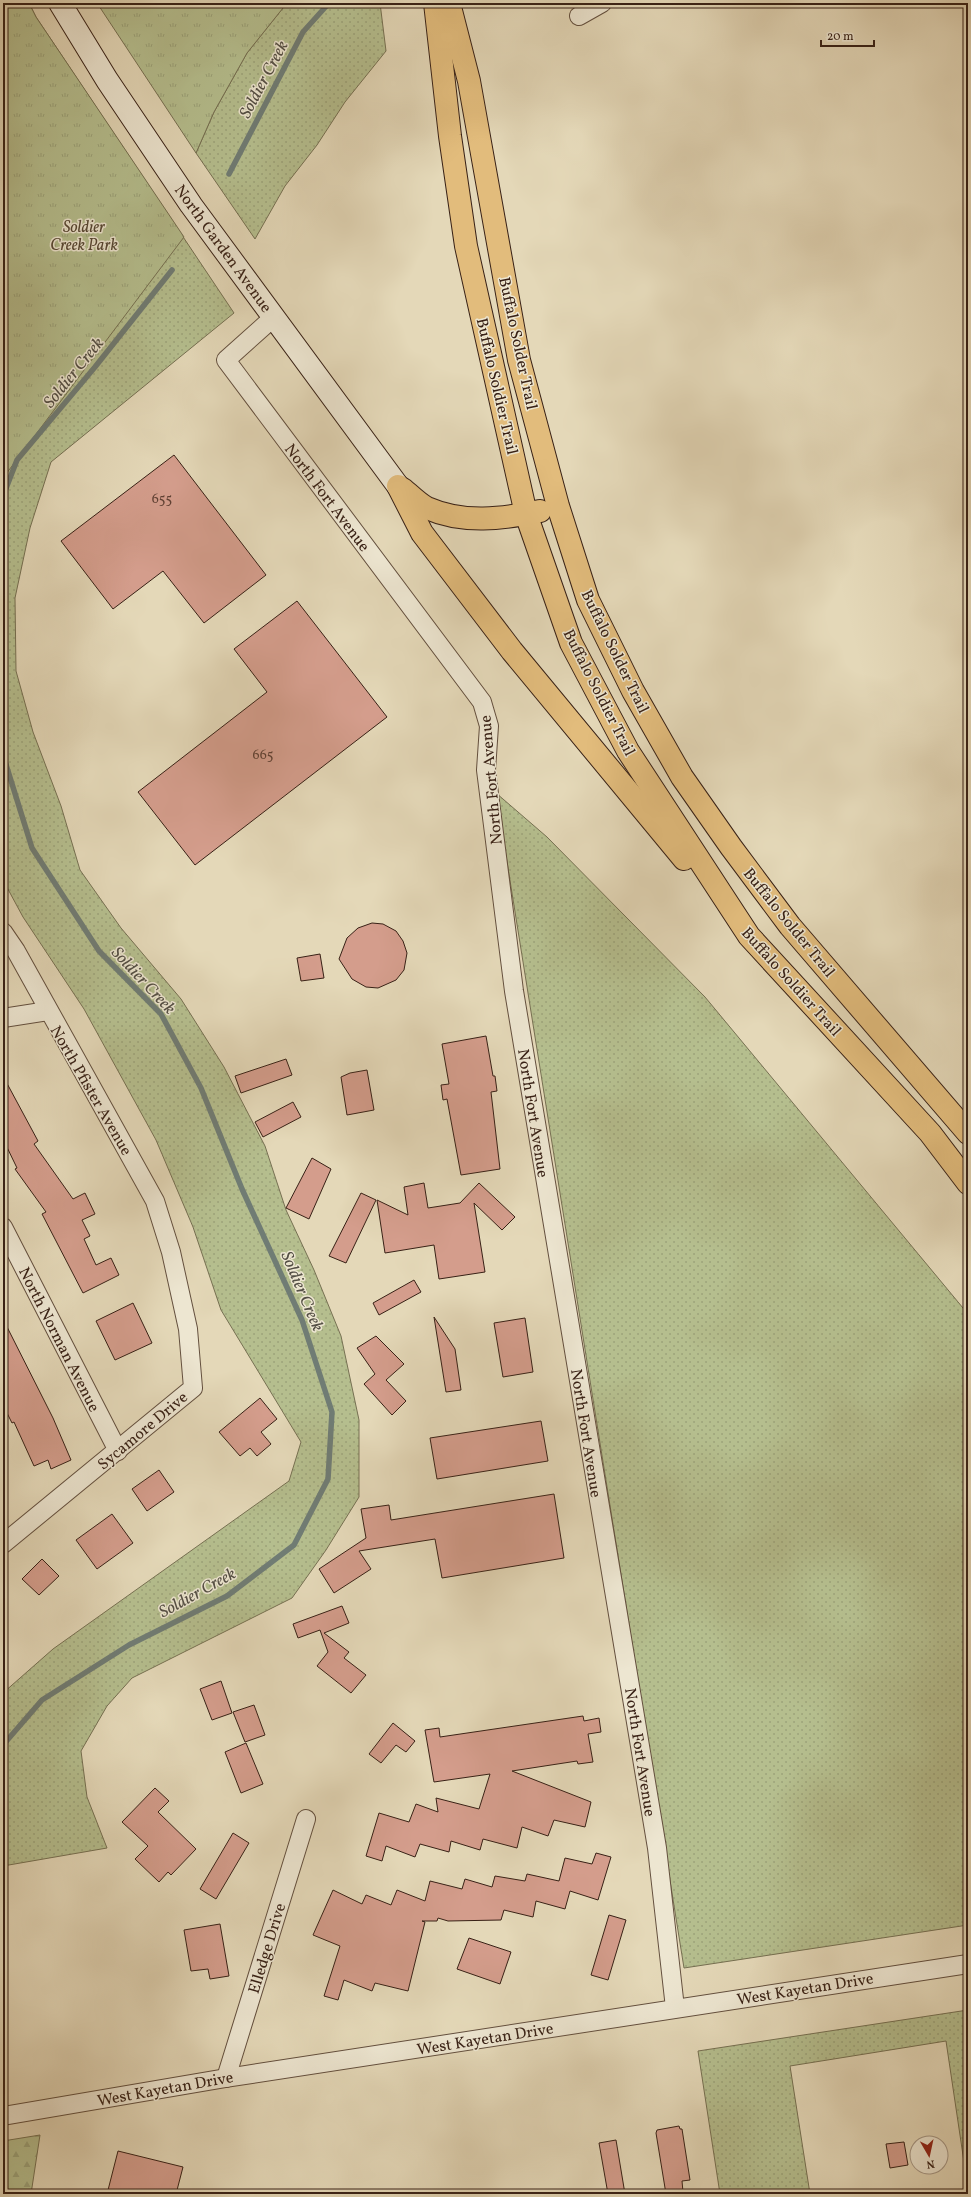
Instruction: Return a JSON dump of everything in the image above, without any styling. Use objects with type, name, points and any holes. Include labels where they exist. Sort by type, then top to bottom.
[{"type":"main road","name":"Buffalo Soldier Trail","points":[[435,3],[450,136],[466,246],[526,514],[571,643],[628,751],[749,936],[930,1132],[968,1183]]},
{"type":"main road","name":"Buffalo Solder Trail","points":[[449,3],[469,81],[520,360],[558,506],[588,600],[633,691],[682,777],[731,847],[790,926],[968,1133]]},
{"type":"main road","points":[[398,486],[426,507],[447,515],[476,519],[526,514],[558,506]]},
{"type":"main road","points":[[398,486],[422,533],[512,651],[749,936]]},
{"type":"street","name":"North Garden Avenue","points":[[60,3],[107,80],[191,204],[398,486]]},
{"type":"street","points":[[579,16],[602,3]]},
{"type":"street","name":"North Fort Avenue","points":[[274,317],[226,360],[423,626],[482,702],[489,726],[486,770],[514,991],[657,1848],[675,2008]]},
{"type":"street","name":"North Pfister Avenue","points":[[3,932],[16,951],[155,1201],[171,1252]]},
{"type":"street","points":[[3,1018],[48,1011]]},
{"type":"street","name":"North Norman Avenue","points":[[3,1227],[118,1451]]},
{"type":"street","name":"Sycamore Drive","points":[[3,1544],[193,1388],[188,1329],[171,1252]]},
{"type":"street","name":"Elledge Drive","points":[[226,2078],[306,1818]]},
{"type":"street","name":"West Kayetan Drive","points":[[3,2116],[226,2078],[968,1964]]},
{"type":"green space","points":[[3,3],[29,3],[36,17],[234,313],[51,462],[30,528],[15,598],[16,671],[33,732],[61,806],[80,870],[121,928],[181,999],[224,1067],[265,1146],[286,1210],[314,1270],[341,1336],[359,1420],[359,1497],[326,1550],[292,1598],[132,1678],[107,1706],[81,1751],[87,1797],[107,1848],[3,1866],[3,1693],[53,1649],[289,1481],[301,1442],[221,1310],[193,1227],[156,1140],[84,1009],[23,917],[3,880]]},
{"type":"green space","name":"Soldier Creek Park","points":[[3,3],[29,3],[36,17],[184,237],[3,478]]},
{"type":"green space","points":[[97,3],[287,3],[247,53],[214,112],[196,153]]},
{"type":"green space","points":[[287,3],[380,3],[386,51],[345,102],[317,145],[285,186],[255,239],[196,153],[214,112],[247,53]]},
{"type":"green space","points":[[496,793],[547,837],[705,997],[968,1314],[968,1925],[684,1968]]},
{"type":"green space","points":[[968,2010],[968,2189],[946,2041],[790,2066],[810,2194],[720,2194],[698,2051]]},
{"type":"green space","points":[[40,2135],[31,2194],[3,2194],[3,2141]]},
{"type":"building","points":[[174,455],[266,575],[204,623],[163,571],[113,609],[61,541]]},
{"type":"building","points":[[297,601],[387,717],[195,865],[138,792],[267,692],[234,649]]},
{"type":"building","points":[[372,923],[383,924],[396,931],[403,941],[407,953],[404,970],[396,980],[378,988],[366,987],[352,979],[339,959],[347,938],[358,928]]},
{"type":"building","points":[[320,954],[324,978],[301,981],[297,958]]},
{"type":"building","points":[[486,1036],[497,1091],[491,1092],[500,1169],[461,1175],[447,1099],[443,1100],[441,1085],[449,1084],[442,1044]]},
{"type":"building","points":[[286,1059],[292,1075],[241,1093],[235,1076]]},
{"type":"building","points":[[367,1070],[374,1110],[347,1115],[341,1077],[350,1073]]},
{"type":"building","points":[[3,1076],[38,1141],[34,1144],[73,1199],[85,1193],[95,1214],[82,1220],[90,1236],[84,1239],[96,1265],[111,1258],[119,1275],[83,1293],[42,1214],[46,1212],[15,1169],[17,1168],[3,1139]]},
{"type":"building","points":[[293,1102],[301,1117],[263,1137],[255,1122]]},
{"type":"building","points":[[312,1158],[331,1169],[309,1219],[286,1208]]},
{"type":"building","points":[[424,1183],[428,1208],[460,1203],[479,1183],[515,1217],[502,1230],[474,1203],[485,1272],[439,1279],[434,1245],[385,1253],[377,1200],[408,1215],[404,1187]]},
{"type":"building","points":[[361,1193],[376,1200],[346,1263],[329,1256]]},
{"type":"building","points":[[414,1280],[421,1292],[379,1315],[373,1303]]},
{"type":"building","points":[[133,1303],[152,1343],[115,1360],[96,1321]]},
{"type":"building","points":[[434,1317],[455,1349],[461,1390],[446,1392]]},
{"type":"building","points":[[525,1318],[533,1372],[503,1377],[494,1323]]},
{"type":"building","points":[[3,1319],[53,1418],[71,1460],[51,1469],[48,1460],[34,1466],[14,1422],[12,1423],[3,1405]]},
{"type":"building","points":[[376,1336],[404,1364],[386,1380],[406,1401],[392,1415],[364,1384],[375,1374],[357,1348]]},
{"type":"building","points":[[260,1398],[277,1419],[261,1432],[271,1444],[257,1456],[250,1448],[240,1456],[219,1432]]},
{"type":"building","points":[[541,1421],[548,1461],[437,1479],[430,1438]]},
{"type":"building","points":[[159,1470],[174,1492],[147,1511],[132,1489]]},
{"type":"building","points":[[554,1494],[564,1558],[442,1578],[435,1539],[359,1551],[371,1569],[334,1593],[319,1569],[366,1538],[361,1509],[389,1505],[391,1520]]},
{"type":"building","points":[[112,1514],[133,1543],[97,1569],[76,1540]]},
{"type":"building","points":[[42,1559],[59,1576],[39,1595],[22,1579]]},
{"type":"building","points":[[342,1606],[349,1623],[324,1633],[349,1652],[344,1658],[366,1675],[351,1693],[317,1666],[328,1652],[320,1630],[298,1638],[293,1624]]},
{"type":"building","points":[[221,1681],[232,1713],[212,1720],[200,1689]]},
{"type":"building","points":[[254,1705],[265,1735],[245,1742],[233,1712]]},
{"type":"building","points":[[583,1716],[584,1721],[599,1718],[601,1732],[588,1734],[593,1762],[578,1764],[577,1761],[512,1771],[591,1802],[585,1827],[554,1820],[548,1836],[522,1827],[517,1848],[483,1839],[480,1850],[451,1841],[449,1852],[420,1844],[415,1857],[386,1846],[382,1861],[366,1856],[379,1813],[409,1822],[416,1804],[438,1812],[436,1798],[479,1809],[490,1774],[434,1782],[425,1730],[439,1728],[440,1737]]},
{"type":"building","points":[[393,1723],[415,1741],[406,1752],[396,1745],[381,1763],[369,1754]]},
{"type":"building","points":[[246,1743],[263,1784],[241,1793],[225,1752]]},
{"type":"building","points":[[155,1788],[169,1801],[158,1812],[196,1849],[171,1875],[168,1872],[159,1882],[135,1859],[148,1846],[122,1822]]},
{"type":"building","points":[[233,1833],[249,1843],[216,1899],[200,1889]]},
{"type":"building","points":[[596,1853],[611,1857],[598,1900],[570,1891],[565,1909],[536,1901],[533,1917],[504,1910],[501,1920],[448,1921],[438,1918],[437,1921],[422,1921],[425,1922],[408,1991],[375,1983],[372,1991],[344,1980],[338,2000],[324,1996],[340,1946],[313,1935],[333,1890],[362,1904],[366,1895],[391,1905],[397,1890],[425,1901],[430,1881],[462,1889],[465,1879],[492,1887],[495,1876],[525,1881],[527,1874],[559,1881],[565,1858],[592,1864]]},
{"type":"building","points":[[609,1915],[626,1920],[608,1980],[591,1975]]},
{"type":"building","points":[[220,1924],[229,1976],[210,1979],[208,1969],[191,1971],[184,1930]]},
{"type":"building","points":[[469,1938],[511,1952],[500,1984],[457,1969]]},
{"type":"building","points":[[679,2126],[680,2129],[682,2129],[690,2180],[682,2181],[683,2192],[666,2194],[656,2133],[657,2130]]},
{"type":"building","points":[[616,2140],[625,2194],[608,2194],[599,2143]]},
{"type":"building","points":[[904,2142],[908,2165],[890,2168],[886,2144]]},
{"type":"building","points":[[118,2151],[183,2167],[176,2194],[107,2194]]},
{"type":"waterway","name":"Soldier Creek","points":[[229,174],[303,32],[329,3]]},
{"type":"waterway","name":"Soldier Creek","points":[[3,496],[17,460],[95,367],[172,270]]},
{"type":"waterway","name":"Soldier Creek","points":[[3,755],[32,848],[99,951],[161,1014],[201,1088],[242,1189],[302,1320],[332,1412],[328,1479],[294,1545],[227,1596],[129,1645],[42,1700],[3,1745]]}]
